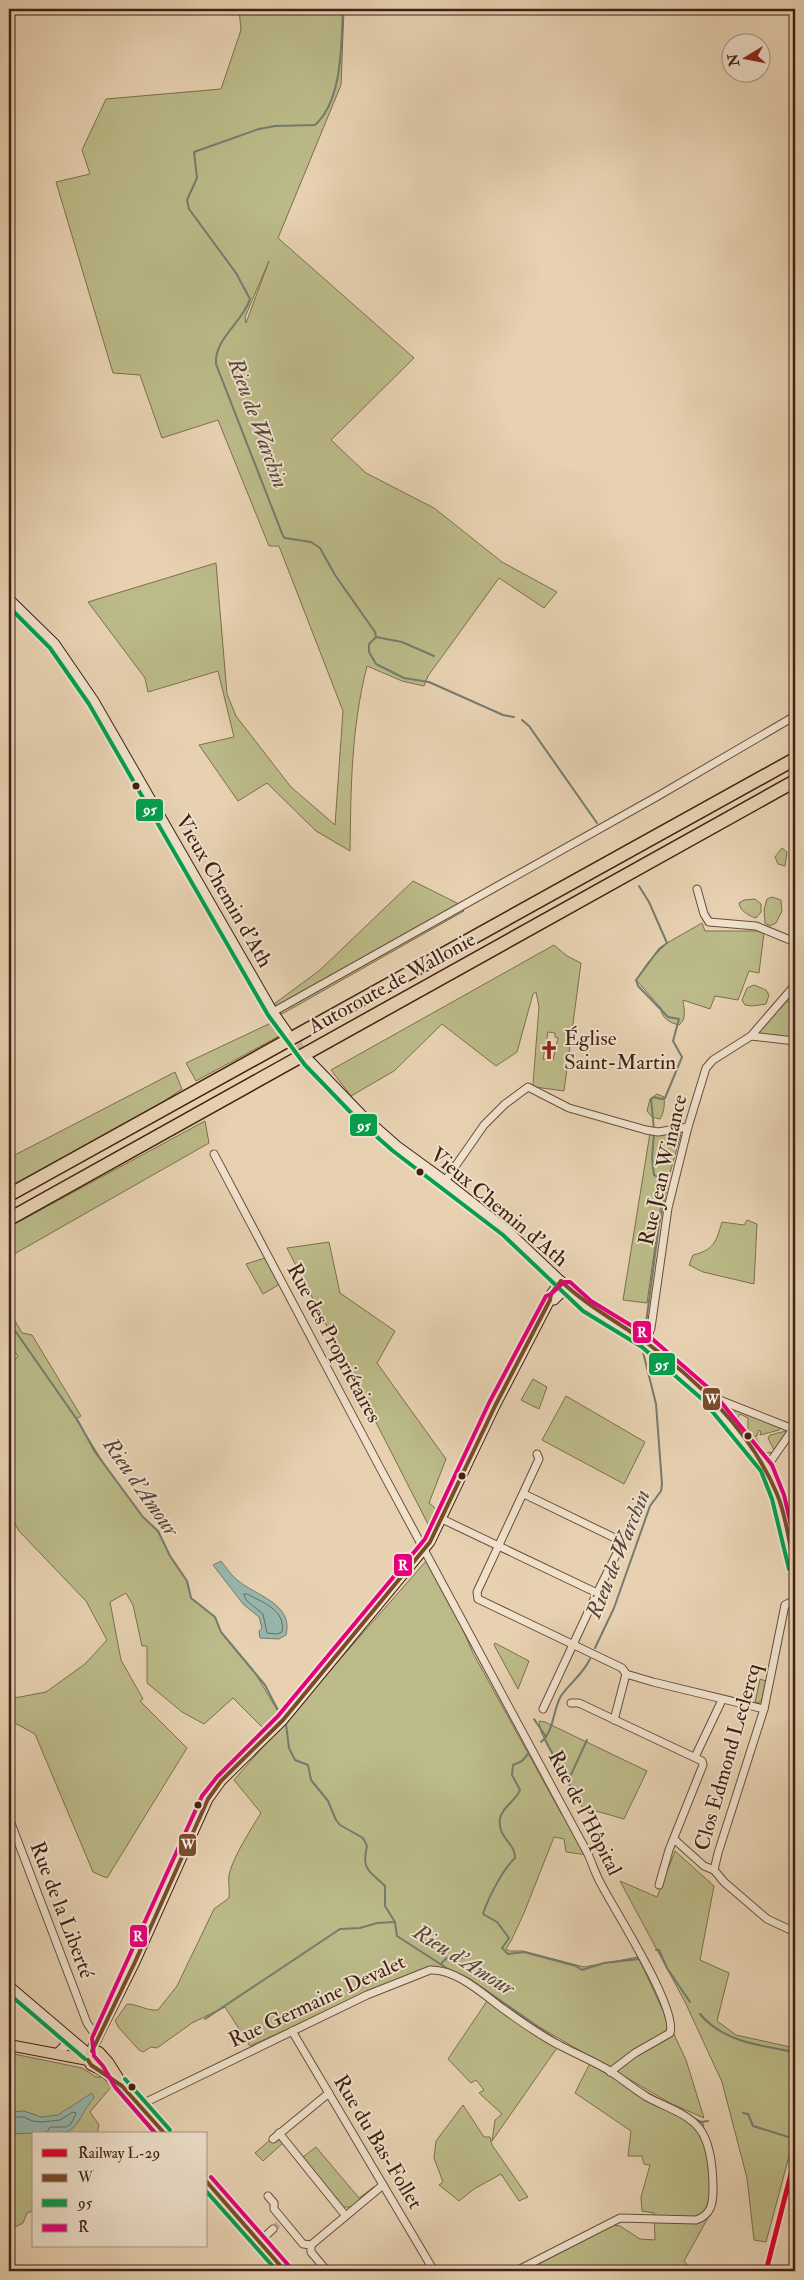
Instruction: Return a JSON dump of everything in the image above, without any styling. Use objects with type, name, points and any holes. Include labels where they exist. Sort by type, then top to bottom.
[{"type":"highway","name":"Autoroute de Wallonie","points":[[9,1195],[795,759]]},
{"type":"highway","name":"Autoroute de Wallonie","points":[[9,1219],[795,781]]},
{"type":"highway","points":[[769,796],[787,793],[795,789]]},
{"type":"main road","points":[[9,2045],[58,2053],[94,2055],[108,2062],[120,2083]]},
{"type":"main road","points":[[94,2055],[91,2065],[96,2066],[120,2083],[163,2132]]},
{"type":"main road","points":[[208,2184],[259,2242],[280,2270]]},
{"type":"street","name":"Vieux Chemin d'Ath","points":[[9,599],[54,644],[94,701],[273,1012],[287,1032]]},
{"type":"street","points":[[273,1012],[658,796],[795,716]]},
{"type":"street","points":[[697,889],[704,914],[709,922],[756,926],[795,942]]},
{"type":"street","name":"Rue Jean Winance","points":[[646,1342],[651,1328],[668,1208],[688,1126],[706,1068],[713,1060],[752,1036],[795,985]]},
{"type":"street","points":[[752,1036],[795,1041]]},
{"type":"street","name":"Vieux Chemin d'Ath","points":[[310,1061],[364,1117],[390,1140],[445,1180],[507,1230],[587,1306],[646,1342],[707,1395],[766,1468],[778,1496],[795,1568]]},
{"type":"street","points":[[445,1180],[484,1125],[506,1104],[528,1088],[569,1108],[646,1130],[658,1132],[688,1126]]},
{"type":"street","name":"Rue des Propriétaires","points":[[214,1154],[379,1466],[425,1548]]},
{"type":"street","points":[[9,1986],[59,2030],[94,2055],[98,2039],[135,1962],[208,1799],[222,1780],[294,1708],[425,1548],[442,1519],[495,1406],[550,1300],[551,1294],[564,1284]]},
{"type":"street","points":[[707,1395],[794,1429],[766,1468]]},
{"type":"street","points":[[537,1454],[539,1459],[477,1592],[478,1599],[622,1668],[626,1674],[722,1700],[764,1709]]},
{"type":"street","points":[[524,1494],[619,1540],[620,1547],[543,1709]]},
{"type":"street","points":[[442,1519],[597,1593]]},
{"type":"street","name":"Rue de l'Hôpital","points":[[425,1548],[588,1854],[598,1880],[656,1986],[671,2019],[670,2033],[665,2038],[635,2053],[610,2072]]},
{"type":"street","name":"Clos Edmond Leclercq","points":[[714,1870],[718,1852],[764,1709],[786,1605],[795,1600]]},
{"type":"street","points":[[614,1720],[626,1674]]},
{"type":"street","points":[[571,1703],[579,1703],[695,1757],[722,1700]]},
{"type":"street","name":"Clos Edmond Leclercq","points":[[659,1885],[663,1869],[703,1765],[702,1761],[695,1757]]},
{"type":"street","name":"Rue de la Liberté","points":[[9,1818],[87,2023],[98,2039]]},
{"type":"street","name":"Clos Edmond Leclercq","points":[[675,1840],[704,1866],[714,1870],[724,1882],[767,1919],[795,1932]]},
{"type":"street","name":"Rue Germaine Devalet","points":[[140,2105],[405,1978],[438,1969],[465,1981],[541,2035],[610,2072],[698,2127],[705,2138],[710,2160],[713,2193],[710,2211],[704,2217],[696,2220],[655,2218],[614,2220],[516,2271]]},
{"type":"street","points":[[58,2053],[65,2048],[66,2042],[59,2030]]},
{"type":"street","name":"Rue du Bas-Follet","points":[[292,2031],[434,2271]]},
{"type":"street","points":[[272,2139],[329,2093]]},
{"type":"street","points":[[279,2133],[345,2215]]},
{"type":"street","points":[[268,2196],[274,2203],[274,2209],[282,2222],[303,2244],[311,2245],[383,2185]]},
{"type":"street","points":[[259,2242],[273,2229]]},
{"type":"street","points":[[311,2245],[311,2252],[327,2271]]},
{"type":"shaded area","points":[[239,9],[344,9],[341,85],[278,238],[414,358],[331,440],[366,473],[434,508],[502,562],[557,592],[544,608],[499,578],[428,676],[424,686],[402,681],[367,666],[355,736],[350,851],[316,831],[267,783],[238,801],[199,745],[234,737],[218,671],[148,692],[145,678],[88,602],[216,563],[227,694],[236,716],[291,787],[335,825],[343,711],[279,546],[269,546],[218,420],[162,438],[140,375],[113,373],[56,182],[90,174],[82,150],[106,99],[221,89],[241,30]],"holes":[[[269,261],[246,323],[245,317]]]},
{"type":"shaded area","points":[[782,848],[787,852],[785,866],[778,864],[775,857]]},
{"type":"shaded area","points":[[413,881],[457,903],[464,911],[282,1014],[274,1004],[320,970]]},
{"type":"shaded area","points":[[772,897],[781,900],[782,911],[776,923],[770,926],[765,923],[764,910],[767,899]]},
{"type":"shaded area","points":[[755,899],[761,904],[761,912],[756,918],[745,913],[739,903],[744,900]]},
{"type":"shaded area","points":[[702,923],[705,931],[759,931],[764,933],[759,973],[749,971],[738,1000],[715,996],[710,1009],[683,1000],[684,1017],[679,1025],[664,1017],[661,1008],[636,980],[649,961],[667,943]]},
{"type":"shaded area","points":[[554,945],[567,956],[581,963],[564,1091],[535,1087],[533,1084],[539,1007],[536,992],[533,994],[517,1052],[496,1066],[442,1024],[394,1071],[351,1096],[331,1070]],"holes":[[[548,1032],[555,1033],[555,1037],[558,1038],[553,1060],[543,1059]]]},
{"type":"shaded area","points":[[754,985],[766,990],[769,995],[766,1004],[745,1005],[742,1000],[747,988]]},
{"type":"shaded area","points":[[787,1001],[795,1005],[795,1038],[757,1034]]},
{"type":"shaded area","points":[[273,1022],[281,1035],[196,1081],[186,1063]]},
{"type":"shaded area","points":[[175,1072],[182,1089],[160,1104],[9,1187],[9,1158]]},
{"type":"shaded area","points":[[657,1094],[664,1097],[664,1108],[660,1119],[652,1117],[647,1111],[650,1099]]},
{"type":"shaded area","points":[[205,1121],[209,1143],[9,1257],[9,1227]]},
{"type":"shaded area","points":[[650,1133],[681,1134],[668,1180],[663,1190],[647,1303],[623,1300]]},
{"type":"shaded area","points":[[747,1220],[757,1224],[754,1284],[703,1272],[689,1265],[693,1255],[710,1248],[716,1240],[722,1222],[744,1225]]},
{"type":"shaded area","points":[[329,1242],[340,1293],[395,1331],[377,1363],[446,1459],[429,1503],[440,1512],[432,1532],[287,1248]]},
{"type":"shaded area","points":[[268,1257],[285,1281],[263,1294],[246,1264]]},
{"type":"shaded area","points":[[9,1311],[22,1333],[32,1335],[81,1416],[76,1419],[103,1462],[143,1517],[158,1531],[171,1558],[187,1581],[191,1598],[215,1617],[221,1632],[254,1671],[283,1720],[268,1733],[233,1698],[204,1724],[182,1712],[147,1683],[147,1646],[142,1646],[133,1605],[126,1593],[110,1602],[121,1660],[143,1699],[140,1701],[187,1748],[107,1878],[93,1872],[35,1734],[9,1720],[9,1699],[46,1692],[85,1664],[107,1640],[86,1601],[19,1531],[9,1512],[9,1362],[18,1357],[9,1340]]},
{"type":"shaded area","points":[[533,1379],[547,1387],[539,1409],[521,1400]]},
{"type":"shaded area","points":[[566,1396],[645,1442],[624,1484],[542,1440]]},
{"type":"shaded area","points":[[738,1410],[781,1427],[779,1430],[760,1435],[761,1432],[759,1430],[757,1436],[752,1437],[748,1431],[748,1418],[740,1414],[738,1417],[746,1429],[744,1431],[733,1417],[733,1412]]},
{"type":"shaded area","points":[[786,1431],[775,1452],[768,1438],[770,1435]]},
{"type":"shaded area","points":[[756,1438],[765,1453],[771,1452],[773,1454],[770,1457],[762,1456],[752,1442],[752,1439]]},
{"type":"shaded area","points":[[427,1560],[450,1600],[473,1653],[562,1815],[565,1814],[587,1855],[566,1852],[564,1839],[554,1837],[524,1913],[506,1949],[510,1951],[523,1951],[584,1967],[638,1957],[686,2060],[704,2118],[670,2103],[498,2003],[559,2045],[492,2141],[495,2120],[502,2114],[479,2093],[484,2090],[476,2080],[471,2083],[448,2059],[489,1998],[439,1967],[427,1968],[410,1974],[250,2046],[225,2007],[192,2023],[157,2048],[151,2047],[143,2052],[119,2028],[115,2021],[127,2004],[158,2010],[177,1986],[214,1909],[229,1898],[231,1868],[261,1813],[234,1780]]},
{"type":"shaded area","points":[[495,1643],[529,1661],[518,1689],[494,1645]]},
{"type":"shaded area","points":[[760,1679],[766,1681],[762,1700],[755,1703]]},
{"type":"shaded area","points":[[539,1721],[545,1722],[647,1771],[624,1819],[582,1807],[541,1732]]},
{"type":"shaded area","points":[[675,1851],[714,1886],[700,1960],[729,1973],[717,2021],[736,2035],[795,2048],[795,2134],[766,2242],[754,2240],[747,2178],[722,2082],[685,2002],[620,1881],[657,1897]]},
{"type":"shaded area","points":[[9,2053],[82,2068],[96,2077],[103,2077],[111,2087],[90,2112],[99,2125],[97,2132],[32,2132],[32,2211],[27,2213],[23,2223],[9,2230]]},
{"type":"shaded area","points":[[591,2061],[703,2123],[713,2183],[710,2211],[701,2219],[709,2216],[684,2261],[688,2265],[683,2271],[525,2271],[613,2225],[620,2226],[640,2239],[655,2240],[654,2213],[642,2211],[641,2197],[650,2165],[644,2164],[642,2156],[628,2156],[631,2131],[575,2093]]},
{"type":"shaded area","points":[[463,2105],[484,2137],[490,2137],[492,2145],[528,2197],[519,2201],[501,2174],[474,2189],[459,2201],[439,2185],[443,2182],[434,2158],[436,2141]]},
{"type":"shaded area","points":[[271,2139],[278,2139],[283,2143],[263,2161],[255,2153]]},
{"type":"shaded area","points":[[293,2145],[303,2157],[316,2147],[359,2198],[375,2186],[353,2207],[343,2207]]},
{"type":"water","points":[[221,1561],[236,1579],[279,1608],[287,1624],[286,1635],[279,1639],[260,1638],[259,1631],[262,1628],[259,1617],[244,1605],[213,1565]]},
{"type":"water","points":[[92,2093],[94,2098],[79,2121],[67,2132],[9,2134],[9,2112],[24,2111],[41,2117],[58,2115]]},
{"type":"waterway","name":"Rieu de Warchin","points":[[343,9],[341,54],[336,87],[324,114],[315,125],[275,126],[259,129],[194,152],[197,178],[187,200],[189,209],[236,273],[250,299],[219,347],[216,364],[283,536],[285,538],[311,542],[320,548],[335,575],[375,632],[376,637],[369,644],[369,652],[376,664],[404,678],[429,682],[503,715],[514,717]]},
{"type":"waterway","points":[[376,637],[402,642],[434,656]]},
{"type":"waterway","name":"Rieu de Warchin","points":[[522,720],[529,726],[597,823]]},
{"type":"waterway","name":"Rieu de Warchin","points":[[639,886],[649,902],[667,943],[659,949],[636,980],[638,986],[668,1017],[679,1019],[673,1041],[682,1057],[665,1098],[654,1097],[651,1099],[654,1130]]},
{"type":"waterway","name":"Rieu de Warchin","points":[[646,1323],[659,1225],[667,1185],[666,1181],[654,1175],[652,1159],[654,1134]]},
{"type":"waterway","name":"Rieu d'Amour","points":[[9,1322],[78,1421],[95,1452],[143,1517],[158,1531],[170,1556],[187,1581],[191,1598],[215,1617],[221,1632],[265,1685],[281,1716]]},
{"type":"waterway","name":"Rieu de Warchin","points":[[595,1648],[614,1608],[650,1506],[661,1491],[656,1404],[642,1348]]},
{"type":"waterway","name":"Rieu de Warchin","points":[[541,1742],[551,1726],[558,1701],[590,1659]]},
{"type":"waterway","points":[[534,1719],[546,1737]]},
{"type":"waterway","name":"Rieu d'Amour","points":[[286,1724],[289,1748],[295,1760],[308,1765],[311,1780],[328,1801],[340,1825],[363,1838],[367,1846],[365,1854],[366,1866],[385,1886],[385,1906],[395,1922],[397,1936],[448,1969],[471,1980],[557,2040]]},
{"type":"waterway","points":[[545,1740],[574,1793]]},
{"type":"waterway","points":[[568,1781],[587,1740]]},
{"type":"waterway","name":"Rieu de Warchin","points":[[529,1753],[522,1761],[513,1765],[512,1775],[520,1790],[503,1811],[500,1819],[501,1831],[513,1849],[515,1858],[496,1884],[483,1914],[497,1922],[509,1938],[502,1948],[508,1954],[524,1952],[576,1966],[582,1970],[604,1963],[639,1959]]},
{"type":"waterway","points":[[205,2019],[340,1929],[360,1928],[377,1923],[394,1922]]},
{"type":"waterway","name":"Rieu de Warchin","points":[[656,1950],[659,1950],[667,1968],[690,2002]]},
{"type":"waterway","points":[[441,1964],[447,1958],[467,1958],[471,1953]]},
{"type":"waterway","name":"Rieu de Warchin","points":[[700,2014],[709,2023],[731,2037],[757,2045],[795,2052]]},
{"type":"waterway","name":"Rieu d'Amour","points":[[572,2048],[593,2058]]},
{"type":"waterway","name":"Rieu d'Amour","points":[[743,2113],[748,2114],[753,2126],[795,2139]]},
{"type":"waterway","name":"Rieu d'Amour","points":[[693,2118],[701,2122],[708,2121]]},
{"type":"tunnel","points":[[289,1034],[307,1057]]},
{"type":"tunnel","points":[[273,2229],[281,2222]]},
{"type":"rail line","name":"L-29","points":[[766,2271],[795,2158]]},
{"type":"transit line","name":"95","points":[[9,607],[50,648],[89,704],[268,1015],[305,1065],[360,1122],[393,1151],[503,1235],[583,1311],[642,1347],[702,1399],[761,1471],[772,1499],[789,1569]]},
{"type":"transit line","name":"W","points":[[561,1281],[581,1298],[647,1343],[686,1374],[739,1430],[753,1450],[777,1494],[786,1522],[795,1568]]},
{"type":"transit line","name":"W","points":[[92,2051],[135,1962],[208,1799],[221,1781],[283,1720],[430,1542],[495,1406],[550,1300],[551,1294],[561,1281]]},
{"type":"transit line","name":"R","points":[[154,2132],[115,2087],[103,2066],[94,2056],[92,2038],[202,1796],[217,1777],[278,1716],[425,1539],[489,1403],[546,1296],[564,1282],[570,1282],[591,1301],[650,1337],[712,1391],[772,1465],[784,1495],[795,1542]]},
{"type":"transit line","name":"95","points":[[9,1994],[85,2059]]},
{"type":"transit line","name":"W","points":[[88,2060],[91,2065],[122,2086],[163,2132]]},
{"type":"transit line","name":"95","points":[[125,2079],[170,2130]]},
{"type":"transit line","name":"95","points":[[116,2088],[154,2132]]},
{"type":"transit line","name":"R","points":[[211,2177],[290,2267]]},
{"type":"transit line","name":"W","points":[[208,2183],[285,2271]]},
{"type":"transit line","name":"95","points":[[208,2193],[277,2271]]},
{"type":"place","name":"Église Saint-Martin","points":[[549,1050]]}]
